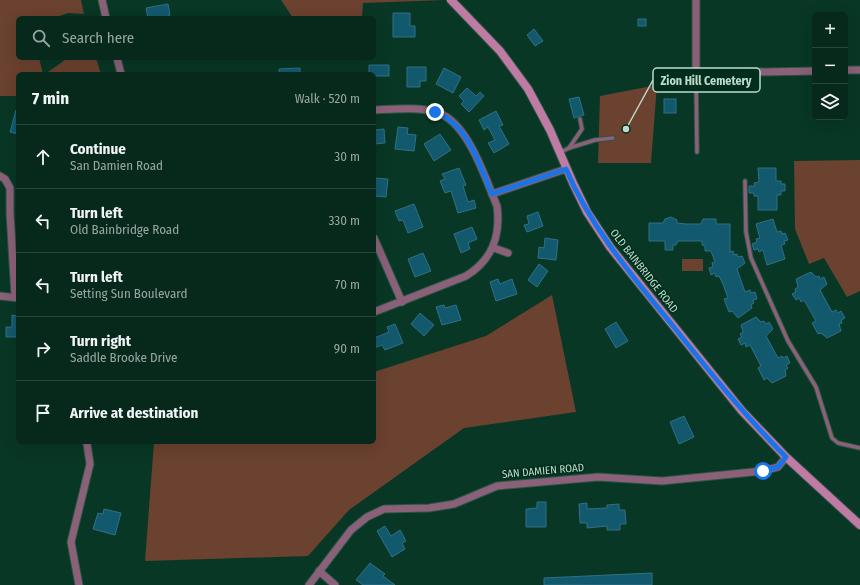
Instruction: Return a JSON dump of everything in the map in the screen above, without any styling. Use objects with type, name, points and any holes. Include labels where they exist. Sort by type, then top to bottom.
[{"type":"main road","name":"OLD BAINBRIDGE ROAD","points":[[451,0],[500,51],[515,70],[539,108],[587,212],[610,247],[723,388],[786,457],[860,525]]},
{"type":"street","points":[[102,0],[106,16]]},
{"type":"street","points":[[696,0],[696,73],[812,71]]},
{"type":"street","points":[[118,60],[120,72]]},
{"type":"street","points":[[848,70],[860,70]]},
{"type":"street","points":[[376,110],[424,110],[435,112],[450,119],[463,132],[468,141],[497,206],[499,217],[494,248],[482,265],[466,276],[376,311]]},
{"type":"street","points":[[492,194],[566,169]]},
{"type":"street","points":[[2,177],[10,188],[10,221],[16,286]]},
{"type":"street","points":[[376,243],[402,302]]},
{"type":"street","points":[[494,248],[508,253]]},
{"type":"street","points":[[0,296],[16,297]]},
{"type":"street","points":[[79,585],[71,542],[90,464],[86,444]]},
{"type":"street","name":"SAN DAMIEN ROAD","points":[[309,585],[351,530],[367,517],[384,509],[429,508],[454,504],[497,486],[598,477],[662,481],[763,471],[778,467],[786,457]]},
{"type":"street","points":[[319,571],[336,585]]},
{"type":"lane","points":[[696,73],[697,152]]},
{"type":"lane","points":[[569,148],[582,129],[580,119]]},
{"type":"lane","points":[[560,152],[595,140],[613,138]]},
{"type":"lane","points":[[745,181],[746,232],[754,265],[788,341],[816,387],[832,438],[838,443],[860,448]]},
{"type":"shaded area","points":[[0,0],[81,0],[84,14],[68,13],[60,16],[16,16],[16,60],[40,60],[42,72],[16,72],[16,96],[0,96]]},
{"type":"shaded area","points":[[281,0],[446,0],[363,3],[362,16],[292,16]]},
{"type":"shaded area","points":[[65,60],[97,60],[100,72],[48,72]]},
{"type":"shaded area","points":[[657,85],[651,163],[598,163],[600,96]]},
{"type":"shaded area","points":[[860,160],[860,291],[847,297],[824,258],[809,264],[795,229],[794,161]]},
{"type":"shaded area","points":[[682,259],[703,259],[703,271],[682,271]]},
{"type":"shaded area","points":[[552,295],[576,412],[464,428],[349,510],[308,556],[145,561],[154,444],[376,444],[376,371],[486,336]]},
{"type":"building","points":[[168,4],[170,15],[148,16],[146,8]]},
{"type":"building","points":[[393,13],[410,13],[410,26],[415,26],[415,37],[393,37]]},
{"type":"building","points":[[638,19],[646,19],[646,26],[638,26]]},
{"type":"building","points":[[534,29],[543,41],[535,46],[527,35]]},
{"type":"building","points":[[369,65],[389,65],[389,76],[376,76],[376,72],[369,72]]},
{"type":"building","points":[[407,67],[426,67],[426,81],[420,81],[420,87],[407,87]]},
{"type":"building","points":[[300,68],[300,72],[279,72],[279,69]]},
{"type":"building","points":[[444,68],[461,77],[453,93],[436,84]]},
{"type":"building","points":[[467,88],[476,96],[480,92],[484,96],[469,112],[461,104],[464,101],[459,96]]},
{"type":"building","points":[[579,97],[584,115],[574,118],[569,99]]},
{"type":"building","points":[[664,99],[676,99],[676,113],[664,113]]},
{"type":"building","points":[[16,110],[16,134],[10,132]]},
{"type":"building","points":[[496,111],[503,125],[499,126],[509,144],[494,153],[488,143],[495,140],[488,127],[484,130],[479,120]]},
{"type":"building","points":[[398,127],[408,128],[407,134],[416,135],[414,151],[395,149]]},
{"type":"building","points":[[384,129],[385,143],[376,144],[376,130]]},
{"type":"building","points":[[440,134],[451,150],[434,161],[424,144]]},
{"type":"building","points":[[459,168],[466,185],[463,186],[468,202],[474,200],[476,208],[458,213],[451,191],[445,193],[440,181],[445,179],[442,174]]},
{"type":"building","points":[[758,168],[776,168],[776,181],[781,181],[781,184],[785,184],[785,191],[781,191],[781,195],[777,195],[777,210],[758,210],[758,196],[754,196],[754,193],[749,193],[749,186],[755,186],[754,183],[759,182]]},
{"type":"building","points":[[376,178],[388,179],[386,197],[376,196]]},
{"type":"building","points":[[414,204],[423,227],[408,233],[403,220],[399,221],[395,211]]},
{"type":"building","points":[[538,212],[543,226],[527,232],[524,225],[529,224],[527,216]]},
{"type":"building","points":[[671,217],[677,220],[677,223],[701,224],[703,219],[716,219],[716,224],[730,224],[730,252],[733,251],[734,255],[737,254],[738,257],[742,256],[745,263],[737,269],[745,292],[750,290],[751,293],[755,292],[757,299],[753,300],[754,303],[751,305],[752,308],[738,318],[732,311],[729,312],[724,299],[728,298],[723,284],[719,276],[716,277],[715,273],[711,275],[709,268],[713,267],[712,263],[715,262],[711,251],[705,251],[705,246],[702,245],[702,241],[678,241],[676,245],[673,245],[673,250],[665,250],[665,241],[649,241],[649,223],[663,223],[665,219]]},
{"type":"building","points":[[773,219],[777,232],[781,231],[782,234],[785,233],[788,240],[784,241],[785,244],[781,245],[785,259],[767,265],[763,250],[759,252],[758,249],[754,250],[752,244],[757,242],[756,239],[760,238],[756,224]]},
{"type":"building","points":[[472,227],[477,239],[468,243],[470,249],[461,253],[454,234]]},
{"type":"building","points":[[545,238],[558,240],[556,260],[538,258],[539,247],[544,248]]},
{"type":"building","points":[[423,253],[431,271],[415,277],[408,259]]},
{"type":"building","points":[[539,264],[548,271],[537,287],[528,280]]},
{"type":"building","points":[[811,272],[816,277],[819,276],[820,279],[824,277],[827,284],[820,290],[832,312],[836,310],[838,313],[841,311],[845,318],[841,320],[842,323],[839,324],[841,331],[827,338],[821,333],[818,334],[812,323],[816,321],[804,300],[801,302],[799,298],[796,300],[792,294],[796,292],[795,289],[798,287],[796,279]]},
{"type":"building","points":[[498,279],[500,284],[512,279],[517,294],[496,301],[490,282]]},
{"type":"building","points":[[444,305],[445,308],[456,305],[461,320],[442,325],[436,307]]},
{"type":"building","points":[[420,313],[434,325],[424,336],[411,324]]},
{"type":"building","points":[[12,315],[16,316],[16,337],[6,337],[6,327],[12,327]]},
{"type":"building","points":[[756,317],[761,322],[764,321],[766,324],[769,322],[773,329],[766,336],[778,358],[787,356],[790,363],[786,365],[788,368],[785,370],[786,376],[772,383],[767,378],[764,380],[758,368],[761,366],[750,345],[746,347],[745,343],[741,345],[738,339],[742,337],[740,334],[743,332],[741,325]]},
{"type":"building","points":[[616,322],[628,341],[616,348],[605,329]]},
{"type":"building","points":[[395,324],[403,343],[385,350],[382,345],[376,347],[376,337],[389,332],[387,327]]},
{"type":"building","points":[[684,416],[694,437],[679,444],[670,422]]},
{"type":"building","points":[[537,502],[546,502],[546,527],[526,527],[526,509],[537,508]]},
{"type":"building","points":[[587,503],[587,509],[607,508],[607,505],[619,504],[619,510],[625,510],[626,524],[620,524],[620,530],[607,530],[607,526],[587,528],[587,523],[580,523],[579,504]]},
{"type":"building","points":[[104,509],[121,513],[115,535],[93,529],[98,513],[103,514]]},
{"type":"building","points":[[385,526],[391,536],[400,530],[406,541],[402,543],[405,549],[392,557],[377,531]]},
{"type":"building","points":[[370,563],[385,574],[383,576],[395,585],[363,585],[356,580]]},
{"type":"building","points":[[652,573],[652,585],[544,585],[544,578]]},
{"type":"place","name":"Zion Hill Cemetery","points":[[626,129]]},
{"type":"route","points":[[435,112],[450,119],[463,132],[492,194],[566,169],[587,212],[610,247],[742,411],[786,457],[778,467],[763,471]]}]
